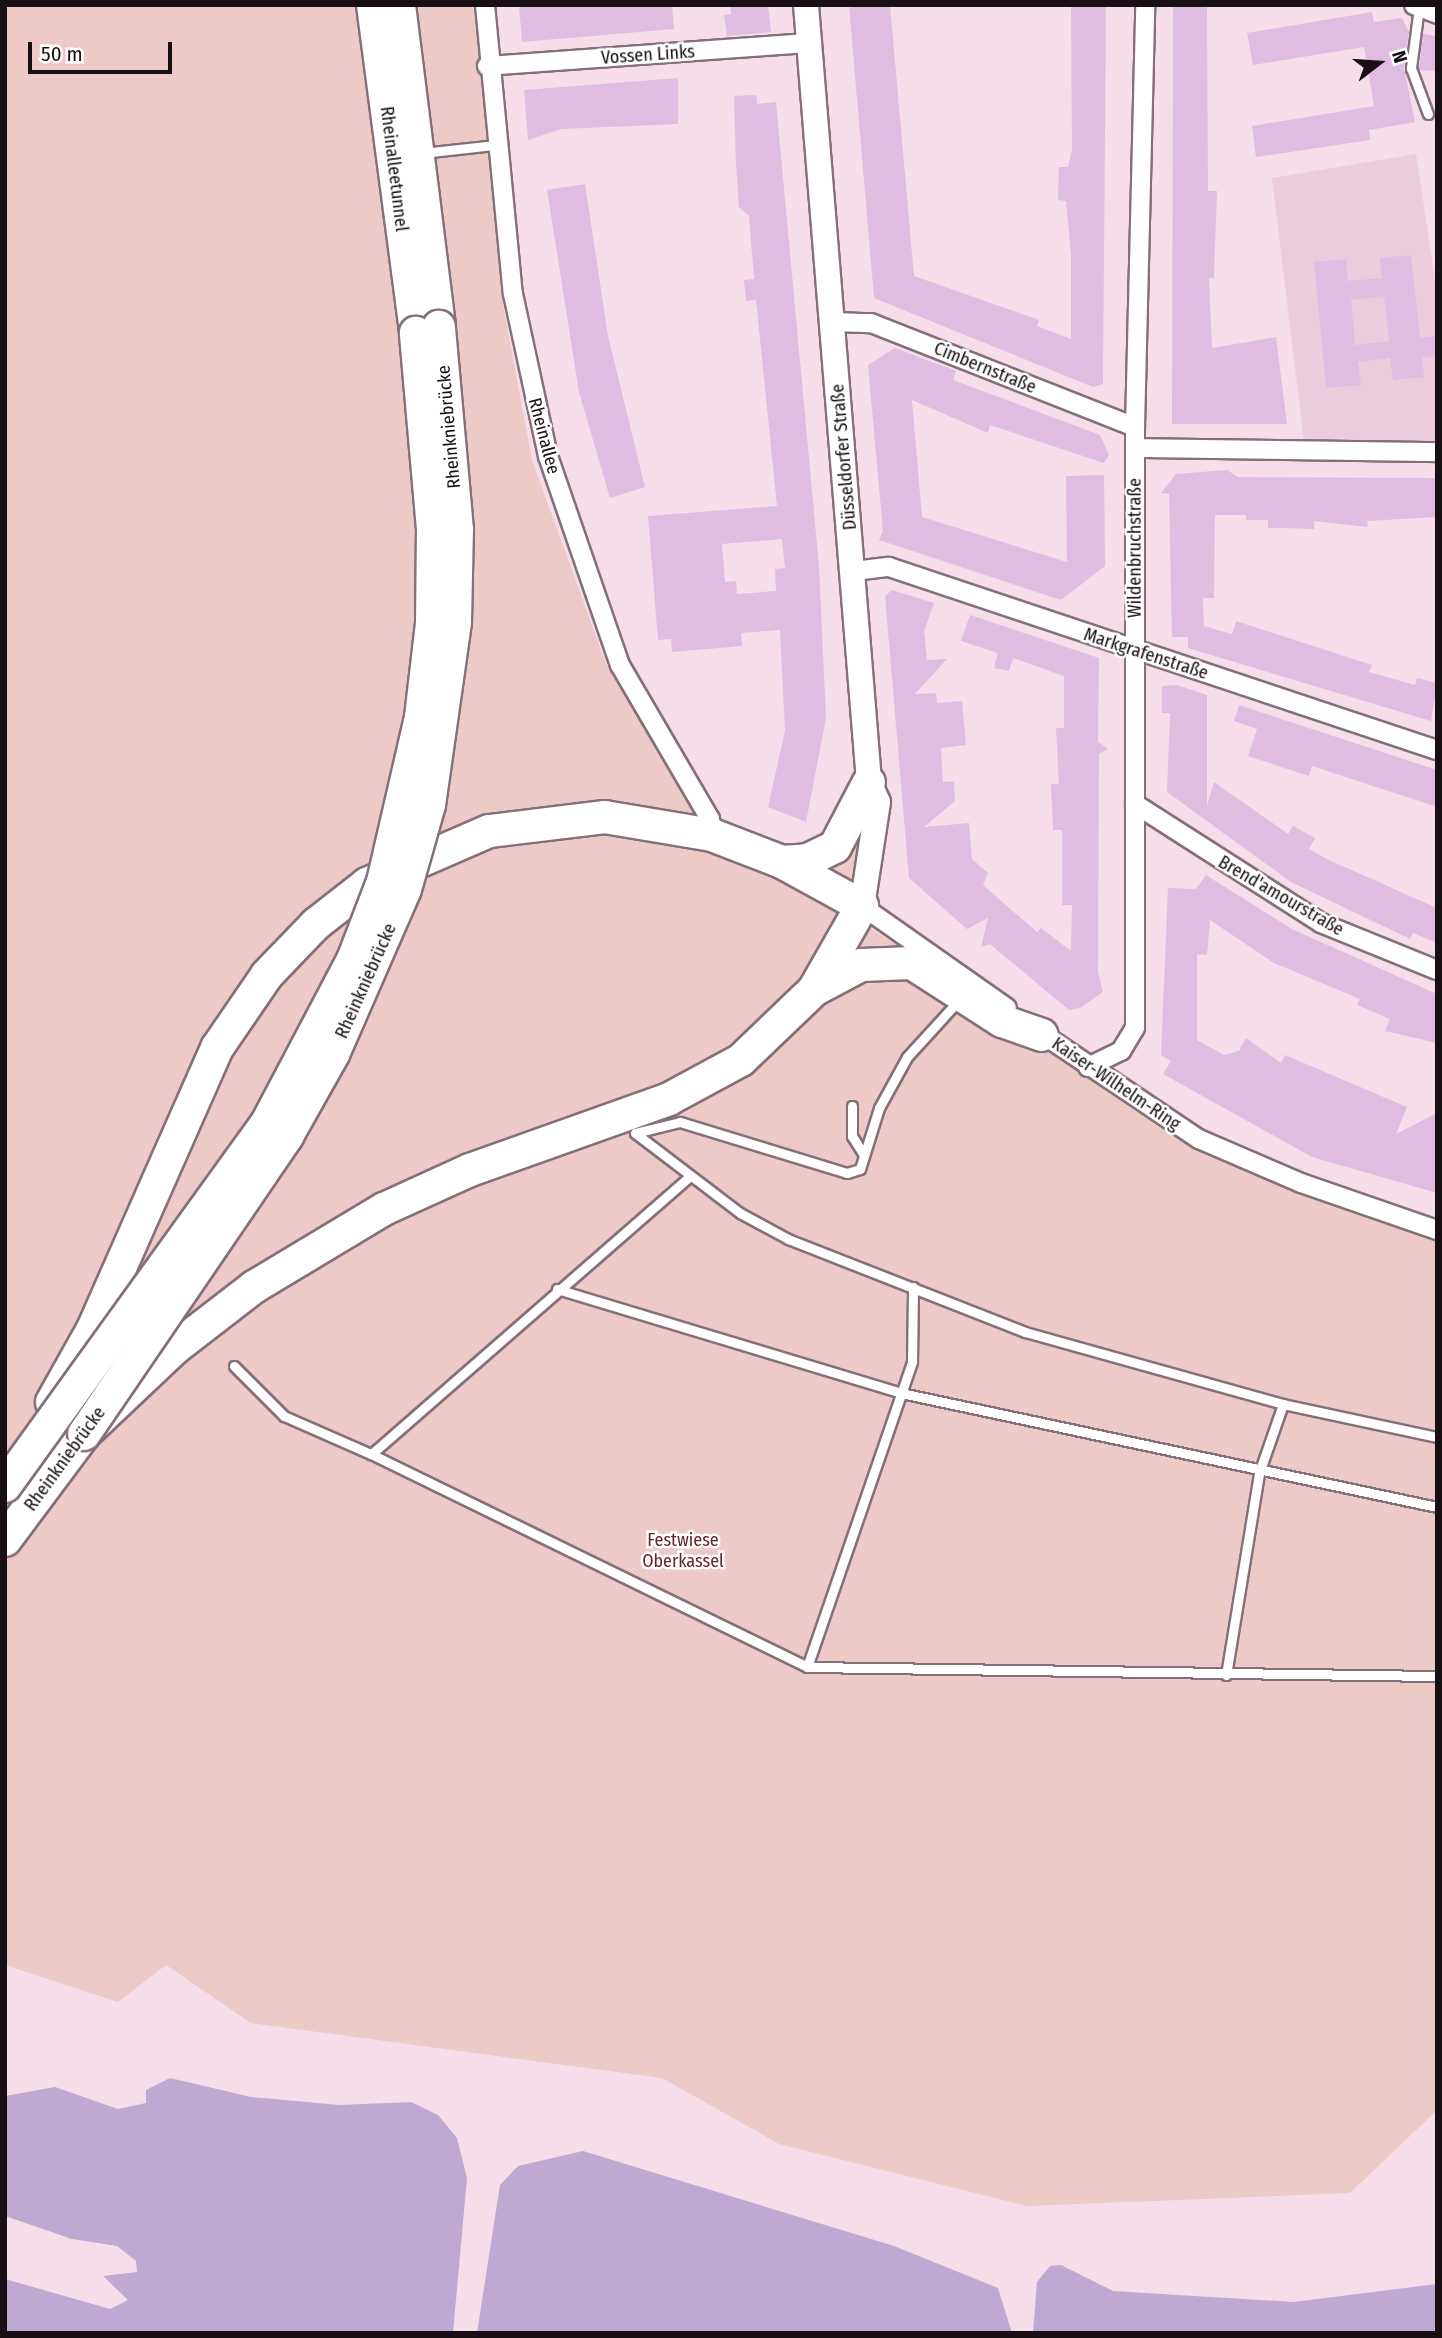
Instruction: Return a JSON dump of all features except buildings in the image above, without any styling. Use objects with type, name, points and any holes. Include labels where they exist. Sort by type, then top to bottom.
[{"type":"highway","name":"Rheinalleetunnel","points":[[373,5],[427,330]]},
{"type":"highway","name":"Rheinalleetunnel","points":[[399,5],[417,154],[427,330]]},
{"type":"highway","name":"Rheinkniebrücke","points":[[5,1540],[84,1434],[287,1136],[339,1042],[405,889],[434,780],[455,622],[457,530],[427,330]]},
{"type":"highway","name":"Rheinkniebrücke","points":[[5,1486],[268,1121],[342,983],[383,883],[421,717],[432,623],[433,529],[427,330]]},
{"type":"highway","points":[[782,862],[808,860],[835,847],[869,782]]},
{"type":"highway","points":[[5,1477],[93,1329],[217,1048],[267,975],[316,924],[367,884],[489,831],[604,817],[712,835],[782,862],[862,906],[814,990]]},
{"type":"highway","points":[[84,1434],[175,1349],[316,1246],[470,1170],[669,1099],[741,1060],[814,990],[862,965],[891,961],[922,967],[969,988],[1002,1020],[1042,1035]]},
{"type":"street","name":"Rheinallee","points":[[485,5],[494,145],[528,376],[583,568],[620,665],[710,818],[712,835]]},
{"type":"street","name":"Düsseldorfer Straße","points":[[806,5],[854,571],[869,782],[878,802],[876,843],[862,906]]},
{"type":"street","name":"Wildenbruchstraße","points":[[1088,1067],[1121,1051],[1135,1028],[1135,427],[1145,5]]},
{"type":"street","points":[[1416,6],[1437,14]]},
{"type":"street","name":"Vossen Links","points":[[487,66],[809,43]]},
{"type":"street","name":"Cimbernstraße","points":[[833,322],[871,323],[1135,427]]},
{"type":"street","points":[[1135,448],[1437,452]]},
{"type":"street","name":"Markgrafenstraße","points":[[854,571],[889,567],[1437,750]]},
{"type":"street","name":"Brend'amourstraße","points":[[1135,804],[1321,923],[1437,970]]},
{"type":"street","points":[[862,906],[969,988]]},
{"type":"street","name":"Kaiser-Wilhelm-Ring","points":[[1042,1035],[1199,1139],[1301,1183],[1437,1230]]},
{"type":"lane","points":[[1416,6],[1411,68],[1428,114]]},
{"type":"lane","points":[[417,154],[494,145]]},
{"type":"lane","points":[[969,988],[907,1057],[876,1107],[860,1169],[847,1173],[680,1122],[635,1133],[690,1176],[788,1239],[1025,1332],[1283,1404],[1437,1437]]},
{"type":"lane","points":[[852,1106],[852,1136],[864,1155]]},
{"type":"lane","points":[[371,1454],[557,1289],[690,1176]]},
{"type":"lane","points":[[807,1667],[901,1393],[917,1331],[913,1287]]},
{"type":"lane","points":[[557,1289],[901,1393],[1259,1473],[1437,1507]]},
{"type":"lane","points":[[234,1366],[284,1416],[371,1454],[807,1667],[1437,1676]]},
{"type":"lane","points":[[1226,1675],[1259,1473],[1283,1404]]},
{"type":"shaded area","points":[[1416,154],[1437,293],[1437,446],[1305,450],[1272,178]]},
{"type":"shaded area","points":[[170,2078],[251,2097],[339,2105],[411,2102],[438,2115],[457,2138],[467,2178],[453,2333],[5,2333],[5,2279],[110,2309],[128,2300],[103,2276],[137,2272],[136,2261],[117,2246],[72,2239],[5,2216],[5,2096],[55,2087],[118,2109],[146,2103],[146,2090]]},
{"type":"shaded area","points":[[583,2151],[894,2246],[998,2288],[1012,2333],[477,2333],[500,2185],[518,2166]]},
{"type":"shaded area","points":[[1061,2265],[1113,2291],[1294,2302],[1437,2284],[1437,2333],[1033,2333],[1037,2282],[1050,2266]]},
{"type":"green space","name":"Festwiese Oberkassel","points":[[5,5],[480,5],[501,294],[532,460],[606,664],[719,849],[781,871],[965,989],[1130,1108],[1198,1146],[1370,1218],[1437,1234],[1437,2110],[1350,2193],[1027,2206],[779,2144],[662,2078],[251,2023],[166,1965],[118,2002],[5,1965]]},
{"type":"green space","points":[[852,839],[864,845],[852,886],[818,863]]}]
